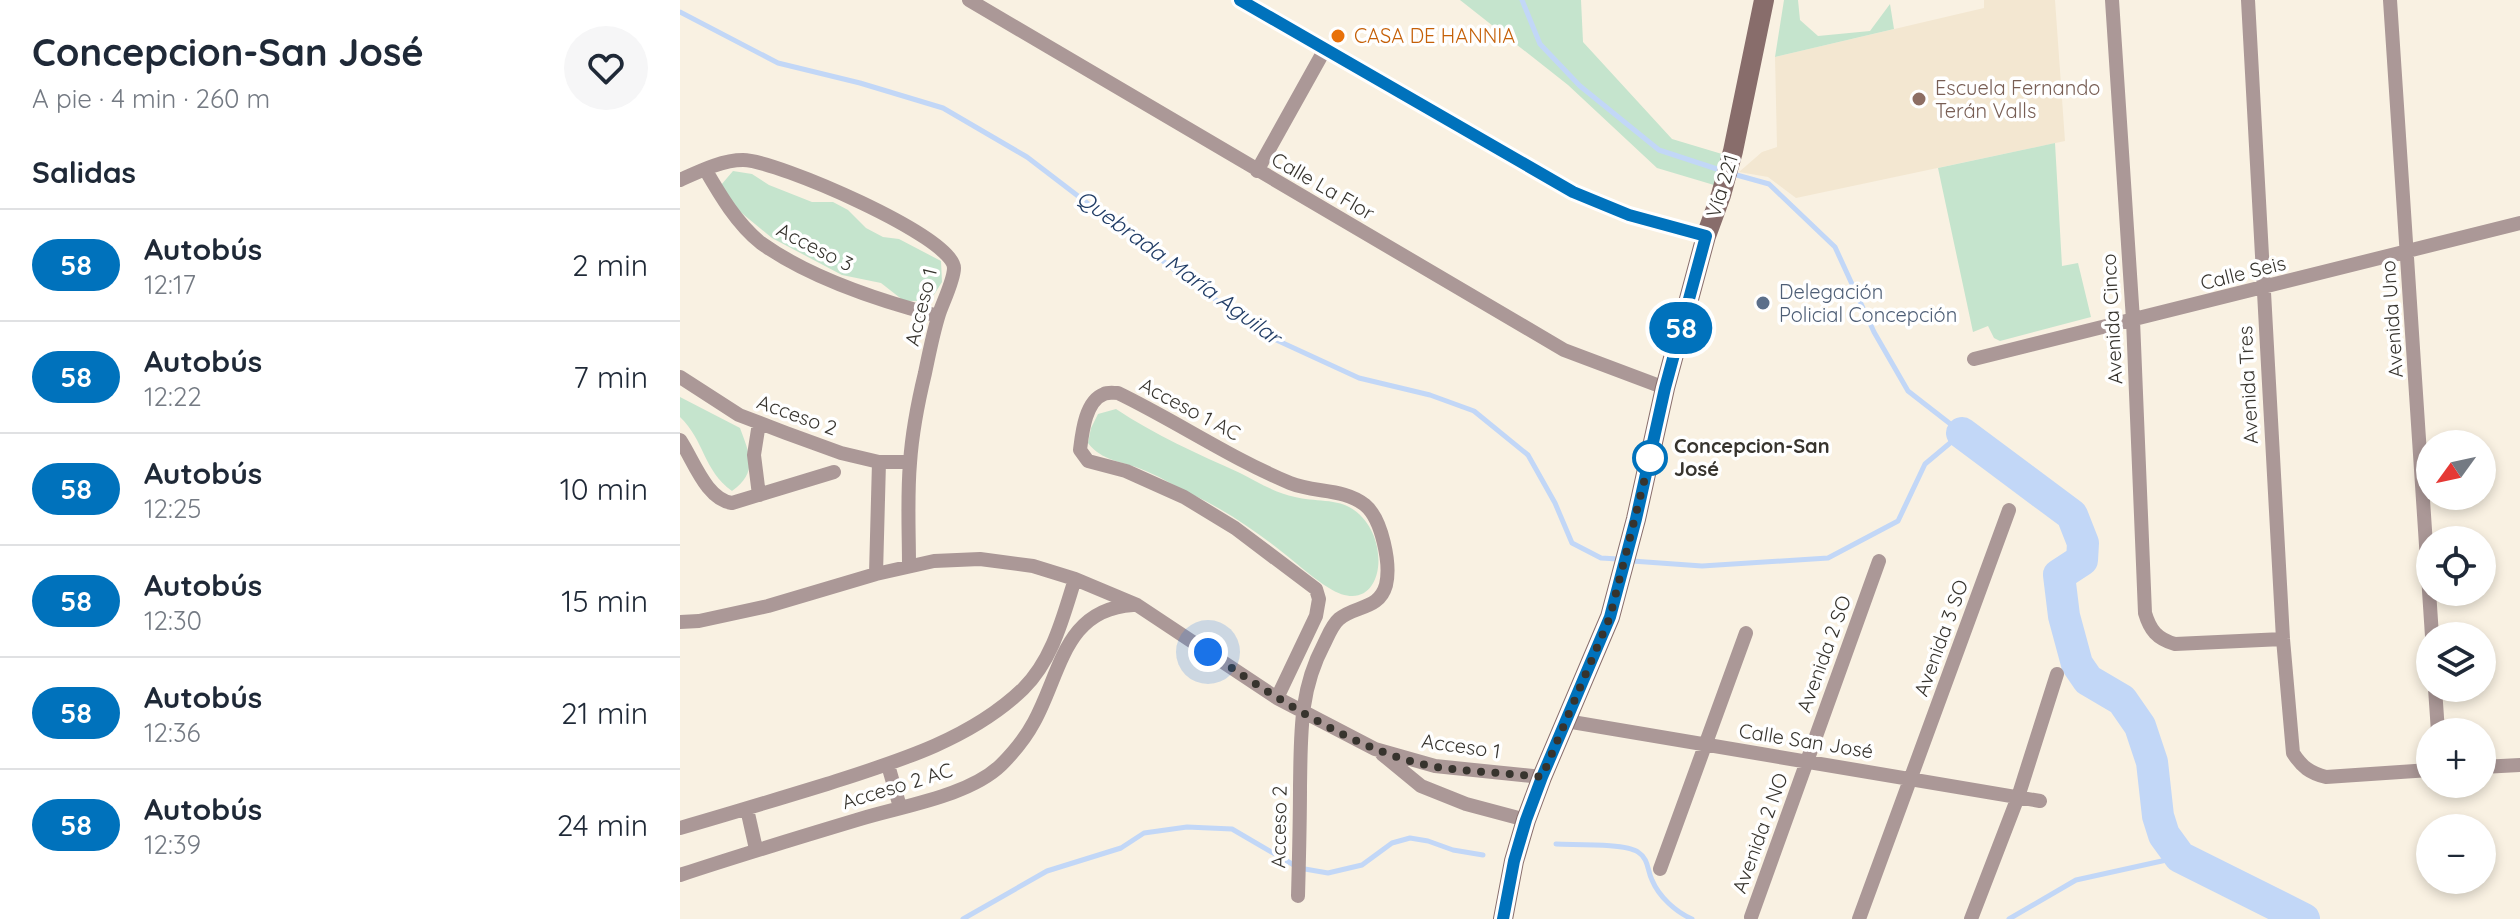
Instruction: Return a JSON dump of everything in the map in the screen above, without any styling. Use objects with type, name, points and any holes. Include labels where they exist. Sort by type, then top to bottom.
[{"type":"main road","name":"Vía 221","points":[[1503,919],[1514,861],[1526,820],[1610,617],[1665,388],[1706,236],[1733,151],[1764,0]]},
{"type":"street","name":"Calle La Flor","points":[[969,0],[1564,350],[1665,388]]},
{"type":"street","points":[[1240,0],[1573,192],[1629,215],[1706,236]]},
{"type":"street","name":"Avenida Cinco","points":[[2112,0],[2133,320],[2145,613],[2155,635],[2175,644],[2283,639]]},
{"type":"street","name":"Avenida Tres","points":[[2248,0],[2290,740],[2293,753],[2301,765],[2312,773],[2326,777],[2416,771]]},
{"type":"street","name":"Avenida Uno","points":[[2390,0],[2431,622]]},
{"type":"street","points":[[1257,171],[1325,49]]},
{"type":"street","name":"Acceso 1","points":[[680,180],[730,161],[745,160],[771,165],[822,183],[921,235],[950,257],[954,268],[938,316],[924,377],[910,462],[909,566]]},
{"type":"street","name":"Acceso 3","points":[[705,169],[738,219],[760,242],[800,266],[850,288],[938,316]]},
{"type":"street","name":"Calle Seis","points":[[1974,359],[2520,223]]},
{"type":"street","name":"Acceso 2","points":[[680,377],[739,415],[759,423],[841,453],[879,462],[910,462]]},
{"type":"street","name":"Acceso 1 AC","points":[[1277,698],[1316,616],[1319,599],[1316,589],[1235,528],[1184,497],[1126,471],[1088,461],[1080,450],[1082,433],[1088,413],[1104,394],[1118,393],[1129,398],[1200,439],[1292,483],[1347,495],[1367,506],[1385,548],[1385,586],[1381,597],[1369,606],[1336,621],[1318,656],[1301,711]]},
{"type":"street","points":[[759,423],[754,455],[759,495]]},
{"type":"street","points":[[680,440],[712,493],[721,502],[732,503],[834,472]]},
{"type":"street","points":[[876,574],[879,462]]},
{"type":"street","name":"Avenida 3 SO","points":[[1859,919],[2009,510]]},
{"type":"street","name":"Acceso 1","points":[[680,622],[699,621],[768,606],[876,574],[934,561],[980,559],[1033,566],[1075,579],[1137,605],[1277,698],[1375,749],[1435,766],[1542,777]]},
{"type":"street","name":"Avenida 2 SO","points":[[1807,762],[1879,561]]},
{"type":"street","name":"Acceso 2 AC","points":[[680,828],[916,755],[996,711],[1025,687],[1058,637],[1075,579]]},
{"type":"street","name":"Acceso 2 AC","points":[[680,875],[756,849],[963,788],[998,768],[1017,748],[1034,722],[1069,642],[1081,626],[1100,613],[1119,606],[1137,605]]},
{"type":"street","points":[[1660,869],[1746,633]]},
{"type":"street","points":[[1971,919],[2018,797],[2057,674]]},
{"type":"street","points":[[1025,687],[1044,700]]},
{"type":"street","name":"Acceso 2","points":[[1298,896],[1301,711]]},
{"type":"street","name":"Calle San José","points":[[1566,721],[2040,801]]},
{"type":"street","name":"Acceso 1","points":[[1375,749],[1421,786],[1466,804],[1526,820]]},
{"type":"street","name":"Avenida 2 NO","points":[[1751,917],[1807,762]]},
{"type":"street","points":[[888,765],[900,807]]},
{"type":"street","points":[[2496,766],[2520,765]]},
{"type":"street","points":[[747,809],[756,849]]},
{"type":"shaded area","name":"Escuela Fernando Terán Valls","points":[[1984,0],[2055,0],[2065,141],[1796,198],[1768,177],[1739,172],[1762,152],[1777,147],[1775,57],[1984,8]]},
{"type":"green space","points":[[1460,0],[1581,0],[1583,42],[1672,139],[1722,154],[1714,185],[1657,168],[1568,85]]},
{"type":"green space","points":[[1784,0],[1798,0],[1800,20],[1818,36],[1870,31],[1890,4],[1894,29],[1775,57]]},
{"type":"green space","points":[[2055,143],[2062,266],[2078,263],[2091,317],[2000,341],[1994,338],[1988,326],[1973,332],[1938,168]]},
{"type":"green space","points":[[733,171],[752,174],[769,185],[812,202],[833,202],[848,210],[866,228],[883,237],[899,239],[941,261],[942,282],[930,301],[904,301],[881,283],[842,275],[772,238],[738,210],[721,185]]},
{"type":"green space","points":[[680,397],[740,428],[749,455],[749,470],[732,491],[715,474],[695,436],[680,417]]},
{"type":"green space","points":[[1116,409],[1161,436],[1274,490],[1302,499],[1341,504],[1354,510],[1367,523],[1375,539],[1377,573],[1371,586],[1361,594],[1347,596],[1329,588],[1227,513],[1153,474],[1099,454],[1088,443],[1091,428],[1098,414]]},
{"type":"waterway","points":[[1522,0],[1540,44],[1580,86],[1659,150],[1723,171]]},
{"type":"waterway","name":"Quebrada María Aguilar","points":[[680,12],[778,63],[943,108],[1027,157],[1197,287],[1272,338],[1359,378],[1430,395],[1474,411],[1528,455],[1555,503],[1572,543],[1601,558],[1618,559]]},
{"type":"waterway","name":"Quebrada María Aguilar","points":[[1632,561],[1702,566],[1828,558],[1898,521],[1925,464],[1962,433],[1908,391],[1874,332],[1835,247],[1769,184],[1733,174]]},
{"type":"waterway","points":[[1962,433],[2072,515],[2083,543],[2082,560],[2059,575],[2064,616],[2077,664],[2088,680],[2122,700],[2140,726],[2152,762],[2158,816],[2164,835],[2180,857],[2304,919]]},
{"type":"waterway","points":[[963,919],[1047,871],[1121,848],[1144,833],[1187,827],[1232,829],[1299,868],[1328,873],[1362,865],[1392,843],[1410,838],[1483,855]]},
{"type":"waterway","points":[[1556,844],[1611,846],[1638,852],[1664,898],[1692,919]]},
{"type":"waterway","points":[[2009,919],[2076,880],[2180,857]]},
{"type":"bus line","name":"58","points":[[1240,0],[1573,192],[1629,215],[1706,236],[1665,388],[1610,617],[1526,820],[1514,861],[1503,919]]},
{"type":"place","name":"CASA DE HANNIA","points":[[1338,36]]},
{"type":"place","name":"Escuela Fernando Terán Valls","points":[[1919,99]]},
{"type":"place","name":"Delegación Policial Concepción","points":[[1763,303]]},
{"type":"place","name":"Concepcion-San José","points":[[1650,458]]},
{"type":"route","points":[[1208,652],[1277,698],[1375,749],[1435,766],[1542,777],[1610,617],[1650,458]]}]
